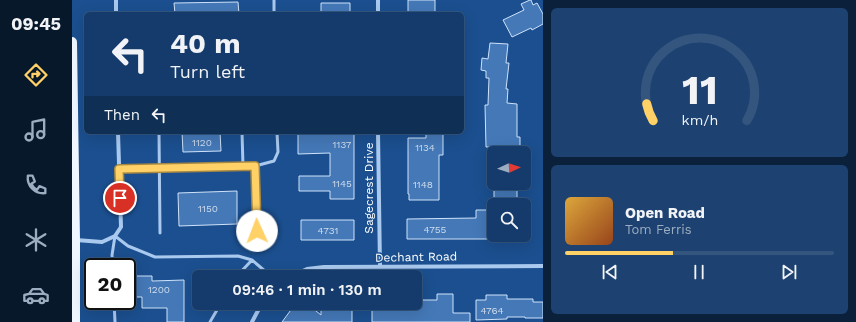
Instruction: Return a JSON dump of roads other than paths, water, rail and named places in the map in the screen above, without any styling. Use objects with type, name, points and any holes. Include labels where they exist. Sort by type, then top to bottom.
[{"type":"main road","points":[[72,42],[75,322]]},
{"type":"street","points":[[116,0],[116,12]]},
{"type":"street","points":[[378,0],[378,12]]},
{"type":"street","points":[[75,240],[102,242],[115,236],[121,227],[118,134]]},
{"type":"street","name":"Sagecrest Drive","points":[[378,134],[380,267]]},
{"type":"street","name":"Dechant Road","points":[[305,270],[324,267],[543,266]]},
{"type":"street","points":[[252,322],[258,310]]},
{"type":"lane","points":[[274,0],[274,12]]},
{"type":"lane","points":[[159,134],[160,233]]},
{"type":"lane","points":[[242,134],[243,166]]},
{"type":"lane","points":[[119,169],[255,166],[274,161],[278,152],[277,134]]},
{"type":"lane","points":[[255,166],[257,231]]},
{"type":"lane","points":[[112,258],[115,236],[128,246],[155,257],[238,256],[252,260],[264,270]]},
{"type":"lane","points":[[243,270],[252,260]]},
{"type":"lane","points":[[114,310],[115,322]]},
{"type":"lane","points":[[210,322],[217,310]]}]
